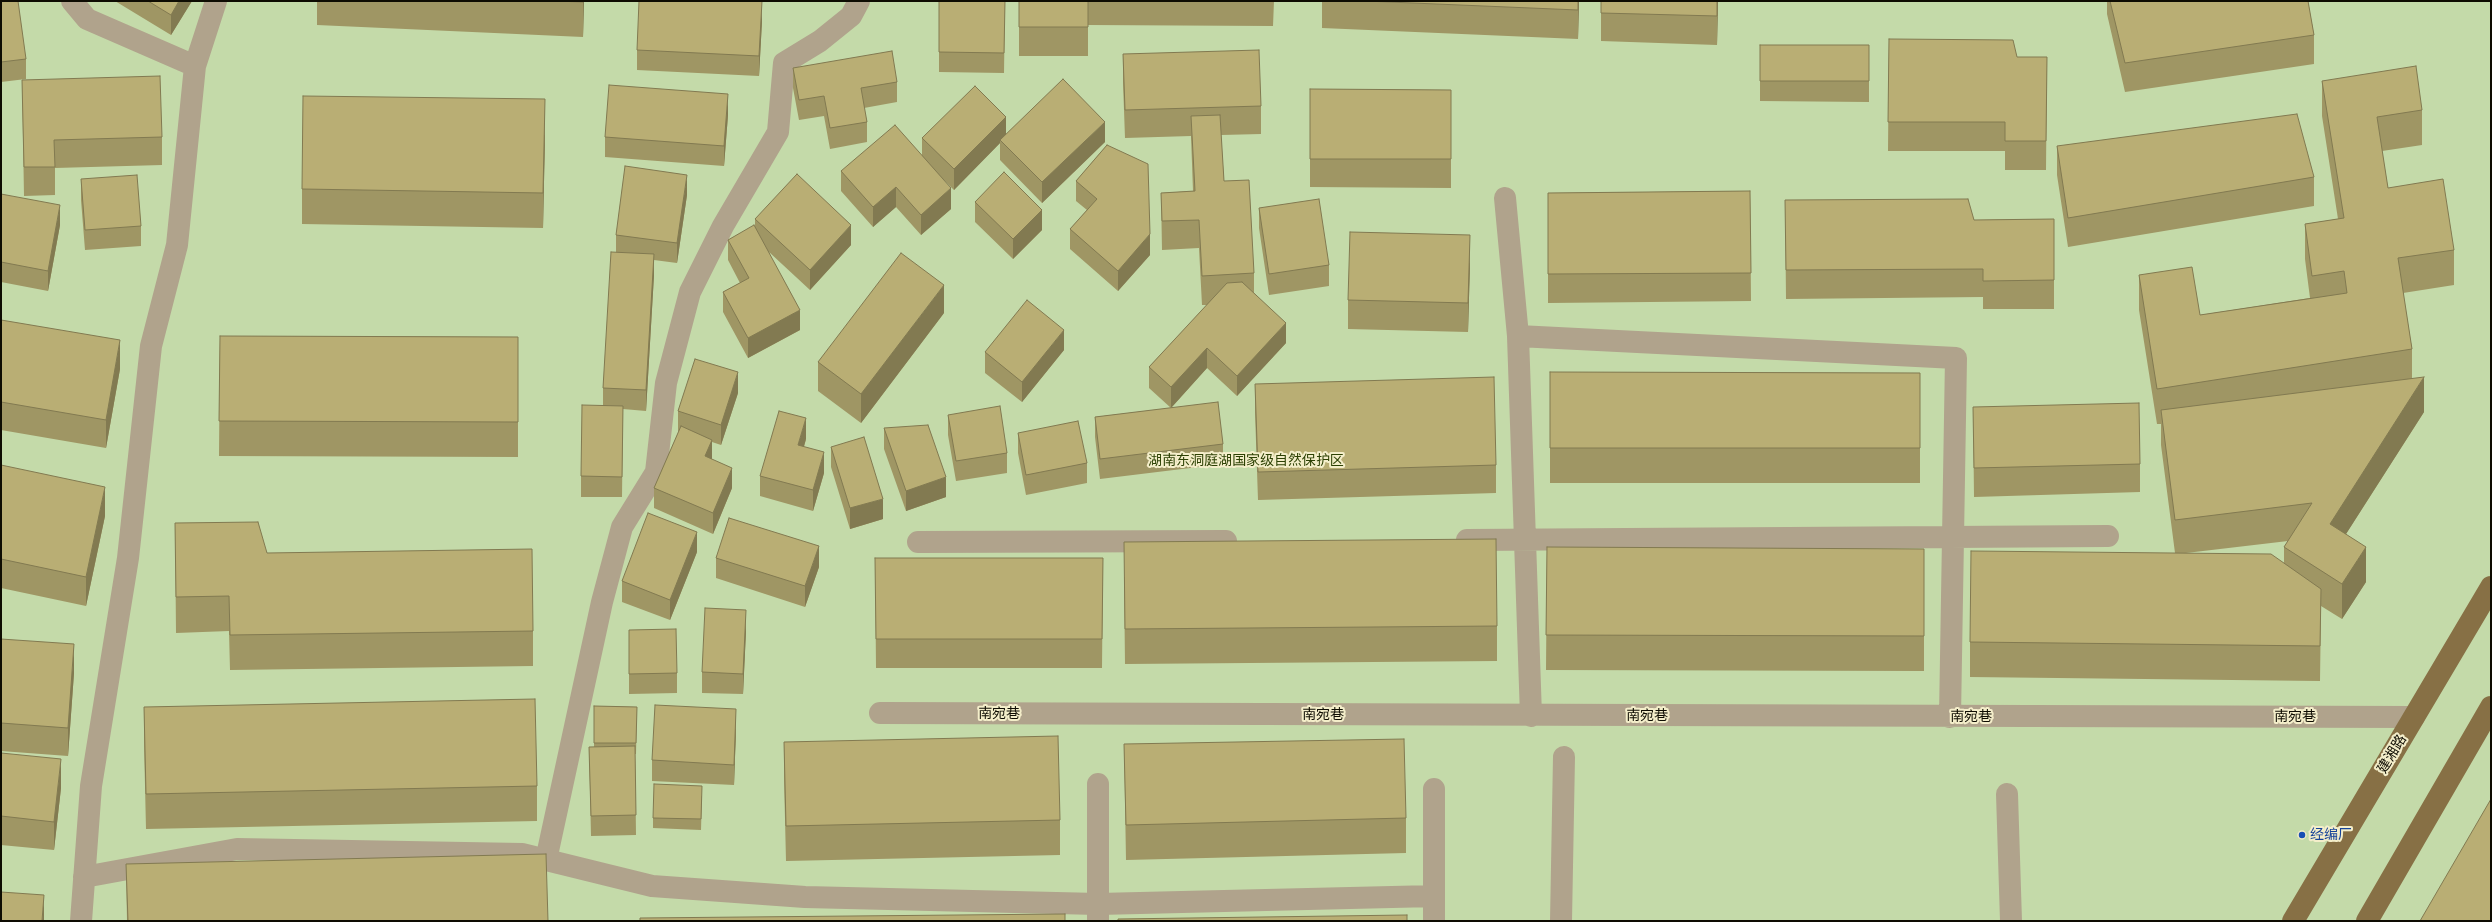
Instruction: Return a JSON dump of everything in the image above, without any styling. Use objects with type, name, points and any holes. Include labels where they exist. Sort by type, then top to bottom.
[{"type":"main road","name":"建湘路","points":[[2292,921],[2491,587]]},
{"type":"main road","points":[[2368,921],[2491,707]]},
{"type":"street","points":[[72,1],[87,19],[194,66]]},
{"type":"street","points":[[81,921],[91,786],[128,558],[151,346],[177,245],[194,66],[216,1]]},
{"type":"street","points":[[546,860],[602,602],[622,527],[656,472],[666,383],[690,292],[723,226],[778,132],[784,63],[820,41],[851,16],[859,1]]},
{"type":"street","points":[[1505,198],[1518,336],[1531,716]]},
{"type":"street","points":[[1518,336],[1956,358],[1950,717]]},
{"type":"street","points":[[1445,540],[2108,536]]},
{"type":"street","points":[[918,542],[1245,541]]},
{"type":"street","name":"南宛巷","points":[[880,713],[1531,716],[2414,717]]},
{"type":"street","points":[[1561,921],[1564,758]]},
{"type":"street","points":[[1098,784],[1098,912]]},
{"type":"street","points":[[1434,789],[1434,921]]},
{"type":"street","points":[[2007,794],[2011,921]]},
{"type":"street","points":[[84,877],[237,849],[522,854],[652,886],[805,897],[1098,912],[1434,896]]},
{"type":"green space","name":"湖南东洞庭湖国家级自然保护区","points":[[1,1],[2491,1],[2491,921],[1,921]]},
{"type":"building","points":[[1,1],[18,1],[26,59],[1,62]]},
{"type":"building","points":[[148,1],[179,1],[171,15]]},
{"type":"building","points":[[554,1],[583,1],[583,2]]},
{"type":"building","points":[[639,1],[762,1],[759,56],[637,50]]},
{"type":"building","points":[[939,1],[1005,1],[1004,53],[939,52]]},
{"type":"building","points":[[1019,1],[1088,1],[1088,27],[1019,27]]},
{"type":"building","points":[[1365,1],[1578,1],[1578,10]]},
{"type":"building","points":[[1601,1],[1717,1],[1717,16],[1601,13]]},
{"type":"building","points":[[2110,1],[2308,1],[2314,35],[2125,63]]},
{"type":"building","points":[[1889,39],[2013,40],[2017,57],[2047,57],[2046,141],[2005,141],[2005,122],[1888,122]]},
{"type":"building","points":[[1760,45],[1869,45],[1869,81],[1760,81]]},
{"type":"building","points":[[1259,50],[1261,106],[1125,110],[1123,54]]},
{"type":"building","points":[[892,51],[897,82],[861,88],[867,122],[830,128],[824,96],[799,100],[793,68]]},
{"type":"building","points":[[2416,66],[2422,110],[2377,117],[2388,188],[2443,179],[2454,250],[2398,258],[2412,349],[2157,389],[2139,275],[2192,267],[2200,315],[2347,293],[2344,271],[2312,276],[2305,224],[2344,218],[2322,81]]},
{"type":"building","points":[[160,76],[162,137],[54,140],[55,167],[24,167],[22,80]]},
{"type":"building","points":[[1063,79],[1105,122],[1042,182],[1000,140]]},
{"type":"building","points":[[609,85],[728,94],[724,146],[605,137]]},
{"type":"building","points":[[975,86],[1006,117],[954,169],[922,138]]},
{"type":"building","points":[[1310,89],[1451,90],[1451,159],[1310,159]]},
{"type":"building","points":[[303,96],[545,99],[543,193],[302,189]]},
{"type":"building","points":[[2297,114],[2314,177],[2068,218],[2057,146]]},
{"type":"building","points":[[1220,115],[1224,181],[1249,180],[1254,273],[1202,276],[1199,220],[1162,221],[1161,193],[1195,191],[1191,116]]},
{"type":"building","points":[[895,125],[951,188],[921,215],[896,187],[873,207],[841,171]]},
{"type":"building","points":[[1107,145],[1148,164],[1150,234],[1118,271],[1070,229],[1097,199],[1076,181]]},
{"type":"building","points":[[625,166],[687,175],[677,243],[616,235]]},
{"type":"building","points":[[1004,172],[1042,210],[1013,239],[975,202]]},
{"type":"building","points":[[797,174],[851,225],[810,270],[755,219]]},
{"type":"building","points":[[137,175],[141,226],[85,230],[81,179]]},
{"type":"building","points":[[1750,191],[1751,273],[1548,274],[1548,193]]},
{"type":"building","points":[[1,194],[60,205],[48,271],[1,262]]},
{"type":"building","points":[[1319,199],[1329,265],[1269,274],[1259,208]]},
{"type":"building","points":[[1968,199],[1974,220],[2054,219],[2054,280],[1983,281],[1983,269],[1786,270],[1785,200]]},
{"type":"building","points":[[754,225],[800,310],[748,338],[723,292],[749,278],[728,240]]},
{"type":"building","points":[[1350,232],[1470,235],[1468,303],[1348,300]]},
{"type":"building","points":[[611,252],[654,254],[646,390],[603,388]]},
{"type":"building","points":[[901,253],[944,285],[861,394],[818,362]]},
{"type":"building","points":[[1242,282],[1286,323],[1237,376],[1207,348],[1171,387],[1149,367],[1227,283]]},
{"type":"building","points":[[1027,300],[1064,330],[1022,382],[985,352]]},
{"type":"building","points":[[1,320],[120,340],[106,420],[1,402]]},
{"type":"building","points":[[220,336],[518,337],[518,422],[219,421]]},
{"type":"building","points":[[695,359],[738,372],[721,425],[678,411]]},
{"type":"building","points":[[1550,372],[1920,373],[1920,448],[1550,448]]},
{"type":"building","points":[[1494,377],[1496,465],[1258,472],[1255,384]]},
{"type":"building","points":[[2424,377],[2330,524],[2366,547],[2342,584],[2284,547],[2312,503],[2175,520],[2161,410]]},
{"type":"building","points":[[1218,402],[1223,444],[1100,459],[1095,417]]},
{"type":"building","points":[[2139,403],[2140,464],[1974,468],[1973,407]]},
{"type":"building","points":[[582,405],[623,406],[622,477],[581,476]]},
{"type":"building","points":[[1000,406],[1007,453],[956,461],[948,415]]},
{"type":"building","points":[[779,411],[806,418],[798,445],[824,452],[813,490],[760,476]]},
{"type":"building","points":[[1078,421],[1087,463],[1026,475],[1018,433]]},
{"type":"building","points":[[928,425],[946,477],[906,491],[884,428]]},
{"type":"building","points":[[681,426],[712,440],[705,456],[732,468],[713,513],[654,488]]},
{"type":"building","points":[[864,437],[883,499],[850,508],[831,447]]},
{"type":"building","points":[[1,465],[105,487],[86,577],[1,559]]},
{"type":"building","points":[[648,513],[697,532],[670,600],[622,581]]},
{"type":"building","points":[[729,518],[819,546],[805,586],[716,558]]},
{"type":"building","points":[[258,522],[267,553],[532,549],[533,631],[230,635],[229,596],[176,597],[175,523]]},
{"type":"building","points":[[1496,539],[1497,626],[1125,629],[1124,542]]},
{"type":"building","points":[[1547,547],[1924,549],[1924,636],[1546,635]]},
{"type":"building","points":[[1971,551],[2271,554],[2321,589],[2320,646],[1970,642]]},
{"type":"building","points":[[875,558],[1103,558],[1102,639],[876,639]]},
{"type":"building","points":[[705,608],[746,610],[743,674],[702,672]]},
{"type":"building","points":[[676,629],[677,673],[629,674],[629,630]]},
{"type":"building","points":[[1,639],[74,644],[68,728],[1,723]]},
{"type":"building","points":[[535,699],[537,786],[146,794],[144,707]]},
{"type":"building","points":[[655,705],[736,709],[734,765],[652,760]]},
{"type":"building","points":[[594,706],[637,707],[636,743],[594,743]]},
{"type":"building","points":[[1058,736],[1060,820],[786,826],[784,742]]},
{"type":"building","points":[[1404,739],[1406,818],[1126,825],[1124,744]]},
{"type":"building","points":[[635,746],[636,815],[591,816],[589,747]]},
{"type":"building","points":[[1,753],[61,759],[54,822],[1,816]]},
{"type":"building","points":[[654,784],[702,786],[701,819],[653,818]]},
{"type":"building","points":[[2491,799],[2491,921],[2420,921]]},
{"type":"building","points":[[546,854],[548,921],[128,921],[126,864]]},
{"type":"building","points":[[1,892],[44,895],[42,921],[1,921]]},
{"type":"building","points":[[1065,914],[1065,921],[640,921],[640,918]]},
{"type":"building","points":[[1407,915],[1407,921],[1118,921],[1118,919]]},
{"type":"place","name":"经编厂","points":[[2302,835]]}]
